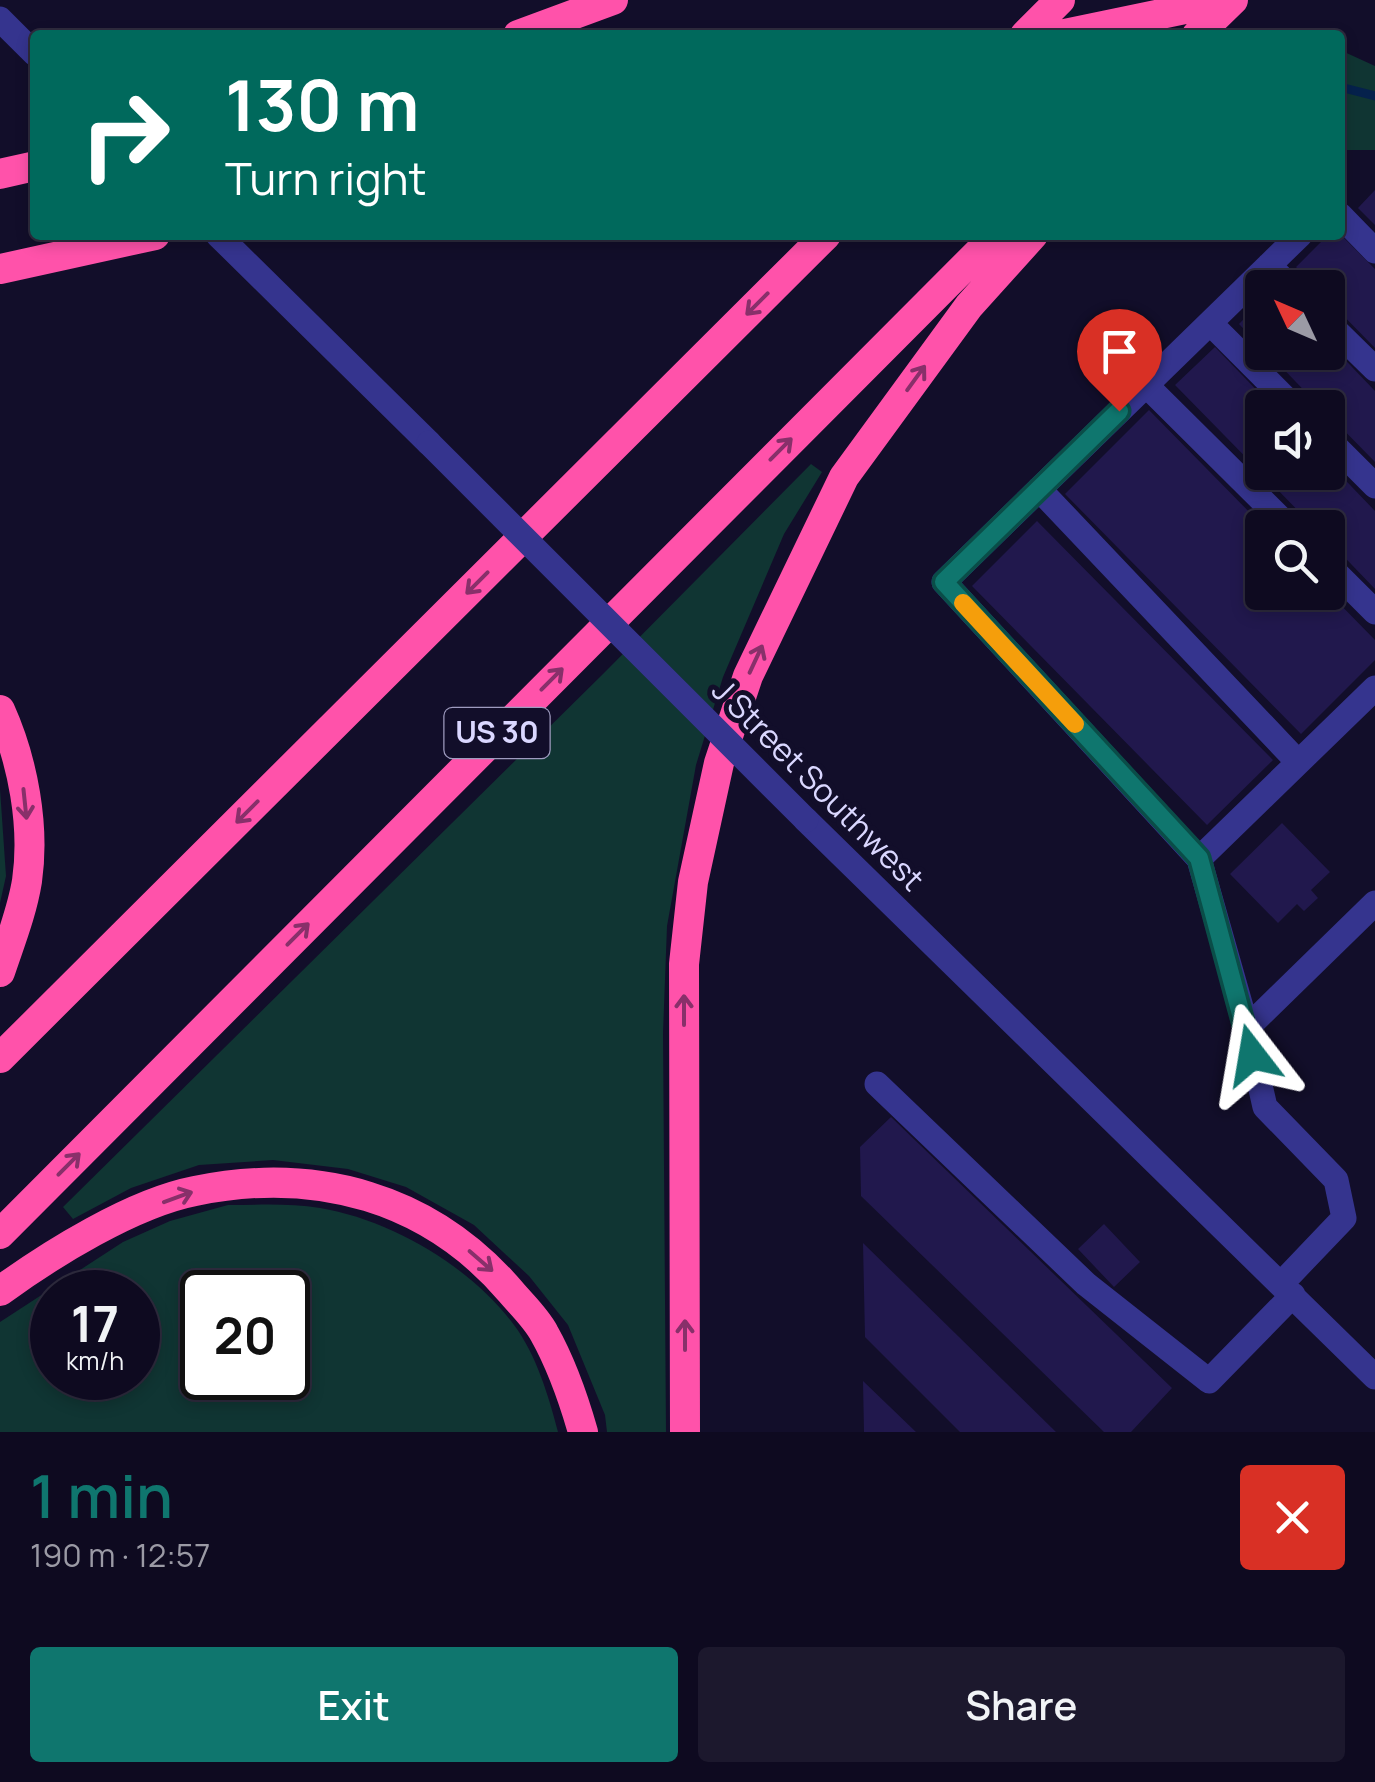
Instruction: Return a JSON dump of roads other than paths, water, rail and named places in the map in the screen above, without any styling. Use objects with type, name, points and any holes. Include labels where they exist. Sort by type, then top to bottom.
[{"type":"highway","points":[[532,30],[613,0]]},
{"type":"highway","points":[[1030,30],[1060,0]]},
{"type":"highway","points":[[1084,30],[1230,0]]},
{"type":"highway","points":[[1203,30],[1230,0]]},
{"type":"highway","points":[[1219,30],[1246,0]]},
{"type":"highway","points":[[0,174],[30,167]]},
{"type":"highway","points":[[0,269],[134,240]]},
{"type":"highway","points":[[0,1058],[821,240]]},
{"type":"highway","name":"US 30","points":[[0,1234],[991,240]]},
{"type":"highway","points":[[685,1432],[684,964],[693,882],[719,763],[748,676],[844,477],[969,306],[1028,240]]},
{"type":"highway","points":[[0,710],[23,785],[29,836],[28,879],[0,972]]},
{"type":"highway","points":[[0,1291],[37,1264],[116,1220],[192,1191],[258,1183],[320,1184],[390,1202],[445,1231],[494,1272],[542,1329],[569,1384],[583,1432]]},
{"type":"street","points":[[0,19],[30,49]]},
{"type":"street","points":[[1345,220],[1375,251]]},
{"type":"street","name":"J Street Southwest","points":[[223,240],[806,820],[1375,1376]]},
{"type":"street","points":[[878,1084],[1086,1284],[1209,1381],[1344,1218],[1336,1180],[1265,1107],[1199,858],[944,582],[1295,240]]},
{"type":"street","points":[[1269,266],[1273,270]]},
{"type":"street","points":[[1210,323],[1278,390]]},
{"type":"street","points":[[1345,340],[1375,369]]},
{"type":"street","points":[[1146,385],[1272,510]]},
{"type":"street","points":[[1345,456],[1375,486]]},
{"type":"street","points":[[1039,489],[1298,762]]},
{"type":"street","points":[[1345,582],[1375,612]]},
{"type":"street","points":[[1199,858],[1375,688]]},
{"type":"street","points":[[1246,1028],[1375,903]]},
{"type":"waterway","points":[[1345,88],[1375,96]]}]
